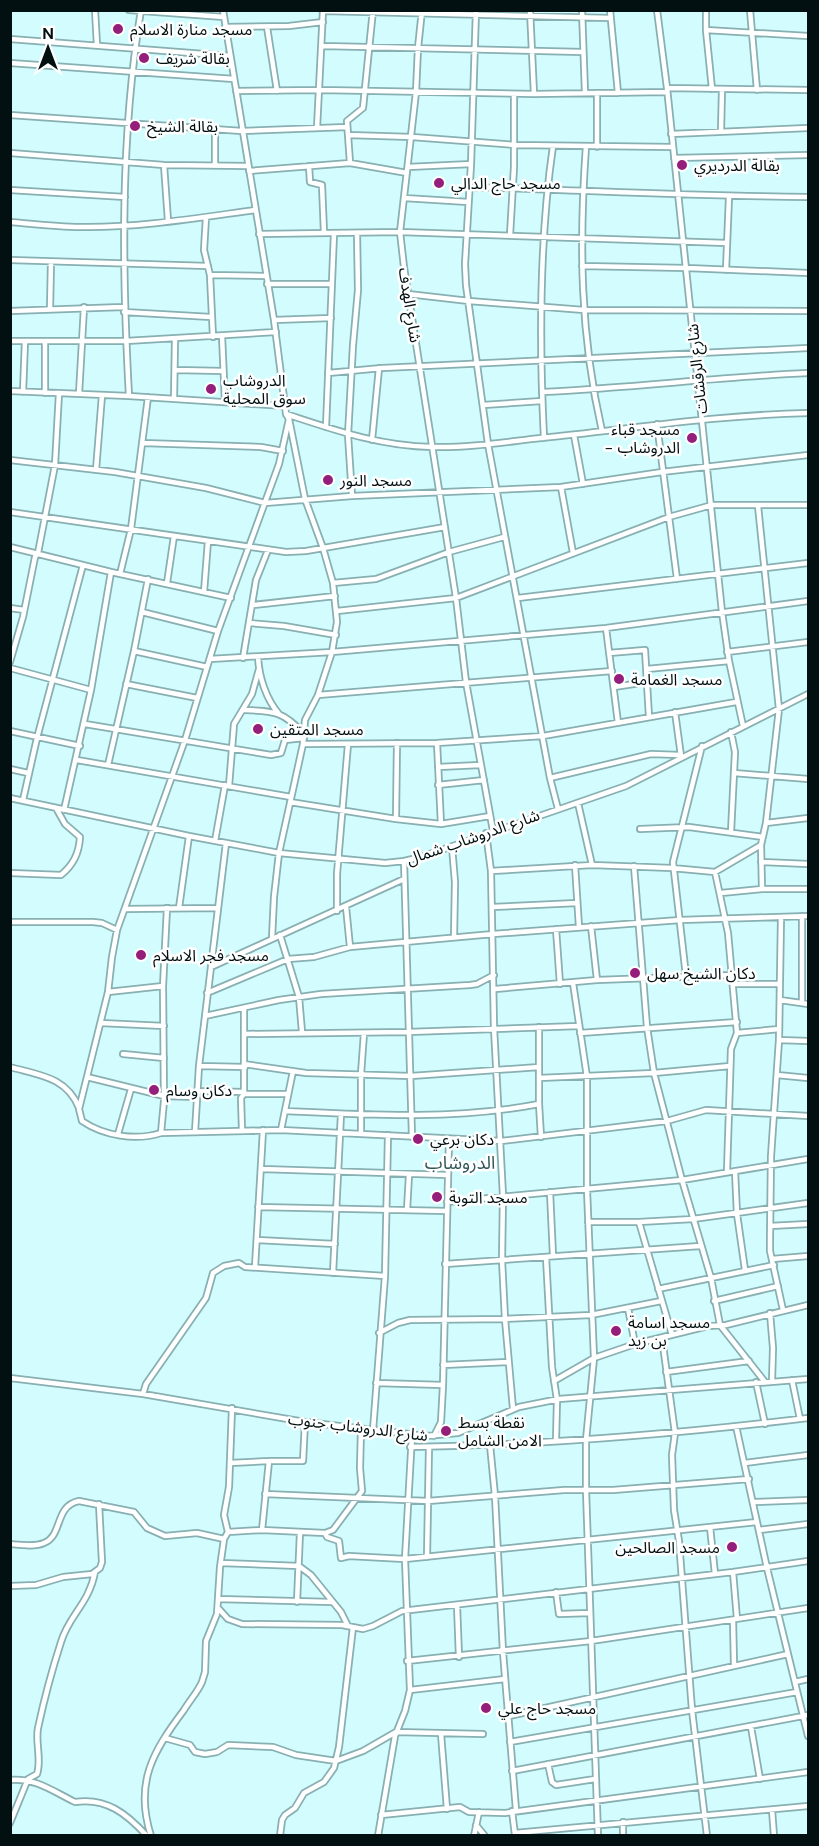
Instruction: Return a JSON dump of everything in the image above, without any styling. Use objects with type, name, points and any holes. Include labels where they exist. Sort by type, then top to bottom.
[{"type":"street","points":[[95,10],[97,45]]},
{"type":"street","points":[[129,10],[224,17]]},
{"type":"street","points":[[223,10],[276,332],[285,406],[305,499],[323,548],[333,583],[337,611],[336,635],[332,652],[318,695],[306,717],[304,739],[279,853],[272,938]]},
{"type":"street","points":[[610,10],[618,93]]},
{"type":"street","name":"شارع الرقشات","points":[[657,10],[687,268],[722,612],[736,702],[743,726]]},
{"type":"street","points":[[706,10],[712,89]]},
{"type":"street","points":[[750,10],[757,90]]},
{"type":"street","points":[[129,396],[124,309],[127,123],[131,73],[141,11]]},
{"type":"street","points":[[317,128],[321,90],[323,11],[582,14],[610,18]]},
{"type":"street","points":[[350,163],[346,127],[349,118],[363,108],[373,11]]},
{"type":"street","name":"شارع الهدف","points":[[422,12],[412,137],[400,232],[456,598],[466,682],[493,831]]},
{"type":"street","points":[[476,12],[465,264],[488,444],[550,778],[558,809]]},
{"type":"street","points":[[530,14],[534,94]]},
{"type":"street","points":[[582,14],[585,93]]},
{"type":"street","points":[[225,27],[267,27],[323,22]]},
{"type":"street","points":[[267,27],[277,91]]},
{"type":"street","points":[[706,30],[808,36]]},
{"type":"street","points":[[10,39],[230,56]]},
{"type":"street","points":[[322,46],[584,52]]},
{"type":"street","points":[[10,63],[234,79]]},
{"type":"street","points":[[236,92],[364,90],[534,94],[712,89],[808,90]]},
{"type":"street","points":[[721,131],[722,89]]},
{"type":"street","points":[[597,93],[597,147]]},
{"type":"street","points":[[510,236],[515,145],[514,94]]},
{"type":"street","points":[[10,115],[242,131],[346,127]]},
{"type":"street","points":[[671,134],[808,128]]},
{"type":"street","points":[[215,129],[215,165]]},
{"type":"street","points":[[348,135],[412,137],[515,145],[673,147]]},
{"type":"street","points":[[544,438],[540,308],[547,188],[553,146]]},
{"type":"street","points":[[586,146],[581,237],[584,310],[592,390],[602,431]]},
{"type":"street","points":[[10,153],[164,165],[215,165],[248,168],[350,163],[407,170],[471,164]]},
{"type":"street","points":[[674,158],[808,155]]},
{"type":"street","points":[[164,165],[168,221]]},
{"type":"street","points":[[309,166],[310,182],[322,185],[324,233]]},
{"type":"street","points":[[469,187],[547,188],[729,197],[808,197]]},
{"type":"street","points":[[10,190],[125,197]]},
{"type":"street","points":[[726,270],[729,197]]},
{"type":"street","points":[[404,198],[468,202]]},
{"type":"street","points":[[10,222],[79,227],[125,225],[255,210]]},
{"type":"street","points":[[206,217],[204,250],[210,275],[213,337]]},
{"type":"street","points":[[259,234],[400,232],[727,243]]},
{"type":"street","points":[[326,427],[334,233]]},
{"type":"street","points":[[352,496],[348,435],[358,290],[357,233]]},
{"type":"street","points":[[10,260],[208,266]]},
{"type":"street","points":[[50,309],[51,262]]},
{"type":"street","points":[[582,266],[808,273]]},
{"type":"street","points":[[210,275],[266,276]]},
{"type":"street","points":[[267,284],[332,284]]},
{"type":"street","points":[[408,294],[469,302],[584,310],[808,311]]},
{"type":"street","points":[[79,394],[84,307]]},
{"type":"street","points":[[10,311],[84,307],[211,317]]},
{"type":"street","points":[[274,320],[331,318]]},
{"type":"street","points":[[10,341],[82,343],[276,332]]},
{"type":"street","points":[[222,336],[225,402]]},
{"type":"street","points":[[174,399],[175,339]]},
{"type":"street","points":[[23,392],[25,341]]},
{"type":"street","points":[[45,342],[45,393]]},
{"type":"street","points":[[328,373],[379,368],[808,348]]},
{"type":"street","points":[[372,440],[379,368]]},
{"type":"street","points":[[176,370],[224,371]]},
{"type":"street","points":[[542,392],[592,390],[698,379],[808,373]]},
{"type":"street","points":[[10,391],[285,406]]},
{"type":"street","points":[[10,662],[35,557],[38,553],[55,465],[59,393]]},
{"type":"street","points":[[96,470],[102,395]]},
{"type":"street","points":[[120,574],[131,529],[148,397]]},
{"type":"street","points":[[483,405],[542,401]]},
{"type":"street","points":[[288,416],[348,435],[432,447],[488,444],[702,419],[808,413]]},
{"type":"street","points":[[79,1109],[108,992],[117,930],[185,740],[218,632],[266,503],[283,451],[288,416]]},
{"type":"street","points":[[657,424],[677,579]]},
{"type":"street","points":[[574,435],[583,484]]},
{"type":"street","points":[[143,443],[261,447],[283,451]]},
{"type":"street","points":[[10,460],[96,470],[206,488],[266,503],[352,496],[561,487],[662,472],[808,455]]},
{"type":"street","points":[[561,487],[573,553]]},
{"type":"street","points":[[337,611],[456,598],[514,578],[669,517],[712,505],[808,505]]},
{"type":"street","points":[[758,506],[779,709],[766,823],[761,845],[762,889]]},
{"type":"street","points":[[10,512],[249,548],[296,552],[445,527]]},
{"type":"street","points":[[167,583],[174,536]]},
{"type":"street","points":[[333,583],[376,579],[449,552],[504,537]]},
{"type":"street","points":[[204,592],[208,541]]},
{"type":"street","points":[[10,546],[111,572],[231,598]]},
{"type":"street","points":[[243,658],[257,577],[268,550]]},
{"type":"street","points":[[518,598],[808,563]]},
{"type":"street","points":[[23,800],[28,773],[83,565]]},
{"type":"street","points":[[64,810],[92,690],[111,572]]},
{"type":"street","points":[[108,765],[134,651],[147,579]]},
{"type":"street","points":[[253,605],[335,596]]},
{"type":"street","points":[[210,659],[332,652],[524,635],[606,627],[808,601]]},
{"type":"street","points":[[10,608],[24,610]]},
{"type":"street","points":[[142,612],[218,632]]},
{"type":"street","points":[[249,623],[284,626],[336,635]]},
{"type":"street","points":[[606,627],[618,723]]},
{"type":"street","points":[[727,652],[808,642]]},
{"type":"street","points":[[609,653],[644,649],[649,717]]},
{"type":"street","points":[[134,651],[207,667]]},
{"type":"street","points":[[258,657],[259,669],[269,698],[279,714]]},
{"type":"street","points":[[647,669],[729,661]]},
{"type":"street","points":[[10,668],[92,690]]},
{"type":"street","points":[[215,842],[227,785],[234,724],[252,694],[259,669]]},
{"type":"street","points":[[318,695],[612,671]]},
{"type":"street","points":[[614,687],[647,682]]},
{"type":"street","points":[[126,684],[197,698]]},
{"type":"street","name":"شارع الدروشاب شمال","points":[[10,798],[215,842],[279,853],[385,863],[404,861],[452,847],[634,782],[681,756],[808,694]]},
{"type":"street","points":[[85,724],[231,749],[278,754],[281,753],[285,740],[304,739],[348,744],[476,741],[543,736],[736,702]]},
{"type":"street","points":[[243,710],[279,714],[294,722],[304,739]]},
{"type":"street","points":[[550,778],[651,754],[681,756],[675,711]]},
{"type":"street","points":[[10,731],[80,746]]},
{"type":"street","points":[[731,732],[735,752],[731,832]]},
{"type":"street","points":[[437,742],[441,824]]},
{"type":"street","points":[[396,819],[398,743]]},
{"type":"street","points":[[337,910],[348,744]]},
{"type":"street","points":[[686,976],[672,868],[702,746]]},
{"type":"street","points":[[77,760],[227,785],[396,819],[441,824],[490,816]]},
{"type":"street","points":[[438,767],[480,765]]},
{"type":"street","points":[[10,769],[28,773]]},
{"type":"street","points":[[734,773],[808,779]]},
{"type":"street","points":[[438,785],[484,780]]},
{"type":"street","points":[[578,802],[592,865]]},
{"type":"street","points":[[10,873],[61,875],[71,867],[78,854],[80,837],[65,824],[56,808]]},
{"type":"street","points":[[766,823],[808,818]]},
{"type":"street","points":[[640,829],[682,827],[763,837]]},
{"type":"street","points":[[486,833],[491,871],[503,1196],[502,1260],[513,1409]]},
{"type":"street","points":[[179,908],[189,836]]},
{"type":"street","points":[[195,1132],[199,1066],[226,843]]},
{"type":"street","points":[[491,871],[592,865],[715,872],[761,845]]},
{"type":"street","points":[[452,847],[455,882],[454,937]]},
{"type":"street","points":[[404,861],[412,1137]]},
{"type":"street","points":[[761,862],[808,864]]},
{"type":"street","points":[[574,865],[579,927]]},
{"type":"street","points":[[634,866],[647,1027],[654,1073],[700,1246],[711,1278],[720,1325],[765,1382]]},
{"type":"street","points":[[715,872],[726,917],[737,1034],[731,1049],[727,1172]]},
{"type":"street","points":[[211,967],[404,879]]},
{"type":"street","points":[[721,893],[762,889],[808,889]]},
{"type":"street","points":[[492,907],[577,903]]},
{"type":"street","points":[[346,906],[350,947]]},
{"type":"street","points":[[161,1133],[164,1096],[163,986],[167,908]]},
{"type":"street","points":[[125,909],[217,908]]},
{"type":"street","points":[[802,916],[802,1003]]},
{"type":"street","points":[[207,993],[288,959],[314,957],[350,947],[591,926],[726,917],[808,916]]},
{"type":"street","points":[[781,917],[779,1040],[771,1164],[770,1226],[773,1262],[783,1310]]},
{"type":"street","points":[[10,922],[93,922],[102,923],[117,930]]},
{"type":"street","points":[[591,926],[597,981]]},
{"type":"street","points":[[556,929],[560,984]]},
{"type":"street","points":[[280,935],[299,997],[302,1032]]},
{"type":"street","points":[[205,1016],[299,997],[477,984],[494,975]]},
{"type":"street","points":[[495,989],[597,981],[733,975]]},
{"type":"street","points":[[573,983],[587,1077],[587,1190],[594,1358],[586,1440],[586,1490],[598,1836]]},
{"type":"street","points":[[734,984],[780,984]]},
{"type":"street","points":[[108,992],[163,986]]},
{"type":"street","points":[[780,1000],[808,1004]]},
{"type":"street","points":[[242,1130],[244,1009]]},
{"type":"street","points":[[580,1033],[736,1022]]},
{"type":"street","points":[[101,1023],[164,1026]]},
{"type":"street","points":[[245,1034],[408,1032],[579,1026]]},
{"type":"street","points":[[539,1027],[541,1137]]},
{"type":"street","points":[[737,1034],[779,1029]]},
{"type":"street","points":[[361,1134],[364,1033]]},
{"type":"street","points":[[779,1040],[808,1041]]},
{"type":"street","points":[[123,1054],[164,1058]]},
{"type":"street","points":[[199,1066],[244,1066],[306,1073],[411,1076],[539,1067]]},
{"type":"street","points":[[539,1078],[654,1073],[730,1066]]},
{"type":"street","points":[[10,1067],[50,1078],[62,1085],[71,1092],[85,1124],[108,1133],[137,1138],[146,1138],[161,1133],[281,1130],[501,1141],[667,1121],[706,1110],[808,1116]]},
{"type":"street","points":[[281,1130],[293,1071]]},
{"type":"street","points":[[777,1076],[808,1078]]},
{"type":"street","points":[[87,1077],[164,1096],[288,1094]]},
{"type":"street","points":[[118,1134],[131,1089]]},
{"type":"street","points":[[285,1111],[412,1115],[499,1112],[539,1104]]},
{"type":"street","points":[[333,1273],[341,1114]]},
{"type":"street","points":[[255,1267],[263,1130]]},
{"type":"street","points":[[373,1430],[385,1276],[388,1135]]},
{"type":"street","points":[[434,1436],[441,1422],[443,1385],[449,1139]]},
{"type":"street","points":[[447,1202],[682,1180],[808,1159]]},
{"type":"street","points":[[262,1169],[448,1175]]},
{"type":"street","points":[[735,1171],[745,1270]]},
{"type":"street","points":[[406,1210],[409,1175]]},
{"type":"street","points":[[550,1192],[553,1256]]},
{"type":"street","points":[[588,1222],[693,1219],[808,1203]]},
{"type":"street","points":[[258,1207],[447,1211]]},
{"type":"street","points":[[639,1222],[672,1335]]},
{"type":"street","points":[[770,1226],[808,1224]]},
{"type":"street","points":[[256,1240],[335,1244]]},
{"type":"street","points":[[446,1264],[700,1246]]},
{"type":"street","points":[[658,1289],[808,1256]]},
{"type":"street","points":[[546,1257],[548,1317],[557,1400],[556,1440]]},
{"type":"street","points":[[143,1394],[146,1384],[206,1298],[213,1273],[233,1263],[239,1263],[245,1267],[385,1276]]},
{"type":"street","points":[[714,1301],[778,1286]]},
{"type":"street","points":[[379,1333],[398,1323],[410,1320],[591,1316],[661,1301]]},
{"type":"street","points":[[554,1381],[594,1358],[635,1344],[808,1305]]},
{"type":"street","points":[[628,1308],[635,1344]]},
{"type":"street","points":[[770,1313],[773,1348],[772,1381]]},
{"type":"street","points":[[662,1338],[675,1433],[673,1485],[676,1530],[680,1551],[692,1710],[707,1836]]},
{"type":"street","points":[[666,1372],[749,1360]]},
{"type":"street","points":[[443,1365],[508,1362]]},
{"type":"street","name":"شارع الدروشاب جنوب","points":[[11,1377],[143,1394],[305,1422],[434,1436],[458,1433],[513,1409],[557,1400],[808,1379]]},
{"type":"street","points":[[792,1380],[800,1419]]},
{"type":"street","points":[[756,1382],[765,1424]]},
{"type":"street","points":[[376,1383],[443,1385]]},
{"type":"street","points":[[149,1836],[144,1808],[149,1769],[165,1738],[202,1682],[205,1672],[206,1641],[216,1619],[224,1539],[228,1532],[224,1515],[229,1487],[232,1408]]},
{"type":"street","points":[[410,1447],[586,1440],[675,1433],[808,1418]]},
{"type":"street","points":[[230,1463],[303,1461],[305,1422]]},
{"type":"street","points":[[736,1426],[767,1568],[797,1692],[806,1716],[808,1736]]},
{"type":"street","points":[[228,1532],[262,1530],[325,1533],[333,1530],[362,1491],[361,1429]]},
{"type":"street","points":[[378,1836],[396,1732],[405,1711],[410,1690],[407,1661],[409,1632],[405,1559],[412,1435]]},
{"type":"street","points":[[490,1445],[515,1834],[597,1824],[808,1806]]},
{"type":"street","points":[[427,1557],[429,1447]]},
{"type":"street","points":[[745,1463],[808,1455]]},
{"type":"street","points":[[262,1530],[269,1461]]},
{"type":"street","points":[[265,1494],[428,1501],[748,1479]]},
{"type":"street","points":[[754,1502],[808,1500]]},
{"type":"street","points":[[10,1544],[45,1543],[52,1538],[68,1505],[79,1501],[135,1512],[147,1528],[165,1536],[197,1533],[224,1539]]},
{"type":"street","points":[[10,1780],[28,1779],[37,1774],[39,1767],[38,1728],[61,1641],[68,1624],[92,1588],[95,1572],[102,1562],[99,1504]]},
{"type":"street","points":[[325,1533],[327,1537],[339,1541],[341,1558],[349,1556],[405,1559],[758,1522]]},
{"type":"street","points":[[759,1530],[808,1524]]},
{"type":"street","points":[[710,1527],[715,1574]]},
{"type":"street","points":[[297,1602],[300,1532]]},
{"type":"street","points":[[218,1608],[228,1619],[243,1624],[366,1628],[407,1610],[767,1568],[808,1561]]},
{"type":"street","points":[[221,1563],[299,1566],[311,1575],[341,1612],[350,1627],[336,1761],[324,1782],[304,1793],[295,1808],[285,1815],[280,1836]]},
{"type":"street","points":[[10,1586],[36,1584],[95,1572]]},
{"type":"street","points":[[733,1572],[734,1665]]},
{"type":"street","points":[[556,1592],[559,1614],[590,1613]]},
{"type":"street","points":[[218,1599],[332,1602]]},
{"type":"street","points":[[457,1605],[459,1657]]},
{"type":"street","points":[[407,1661],[591,1641],[808,1608]]},
{"type":"street","points":[[508,1716],[788,1654]]},
{"type":"street","points":[[410,1690],[505,1679]]},
{"type":"street","points":[[795,1682],[808,1679]]},
{"type":"street","points":[[510,1742],[797,1692]]},
{"type":"street","points":[[512,1771],[806,1716]]},
{"type":"street","points":[[751,1727],[760,1779]]},
{"type":"street","points":[[165,1738],[190,1745],[195,1752],[205,1754],[217,1752],[228,1745],[273,1747],[296,1755],[336,1761],[363,1751],[396,1732],[483,1734]]},
{"type":"street","points":[[441,1734],[447,1809]]},
{"type":"street","points":[[548,1764],[552,1782],[556,1785],[595,1779]]},
{"type":"street","points":[[381,1815],[460,1807],[469,1812],[514,1811],[808,1772]]},
{"type":"street","points":[[10,1823],[28,1779]]},
{"type":"street","points":[[28,1779],[75,1802],[113,1806],[132,1819],[149,1836]]},
{"type":"street","points":[[772,1810],[774,1836]]},
{"type":"street","points":[[474,1836],[479,1812]]},
{"type":"street","points":[[623,1822],[623,1836]]},
{"type":"street","points":[[476,1826],[485,1836]]},
{"type":"place","name":"مسجد منارة الاسلام","points":[[118,29]]},
{"type":"place","name":"بقالة شريف","points":[[144,58]]},
{"type":"place","name":"بقالة الشيخ","points":[[135,126]]},
{"type":"place","name":"بقالة الدرديري","points":[[682,165]]},
{"type":"place","name":"مسجد حاج الدالي","points":[[439,183]]},
{"type":"place","name":"الدروشاب سوق المحلية","points":[[211,389]]},
{"type":"place","name":"مسجد قباء - الدروشاب","points":[[692,438]]},
{"type":"place","name":"مسجد النور","points":[[328,480]]},
{"type":"place","name":"مسجد الغمامة","points":[[619,679]]},
{"type":"place","name":"مسجد المتقين","points":[[258,729]]},
{"type":"place","name":"مسجد فجر الاسلام","points":[[141,955]]},
{"type":"place","name":"دكان الشيخ سهل","points":[[635,973]]},
{"type":"place","name":"دكان وسام","points":[[154,1090]]},
{"type":"place","name":"دكان برعي","points":[[418,1139]]},
{"type":"place","name":"مسجد التوبة","points":[[437,1197]]},
{"type":"place","name":"مسجد اسامة بن زيد","points":[[616,1331]]},
{"type":"place","name":"نقطة بسط الامن الشامل","points":[[446,1431]]},
{"type":"place","name":"مسجد الصالحين","points":[[732,1547]]},
{"type":"place","name":"مسجد حاج علي","points":[[486,1708]]},
{"type":"district","name":"الدروشاب","points":[[460,1163]]}]
